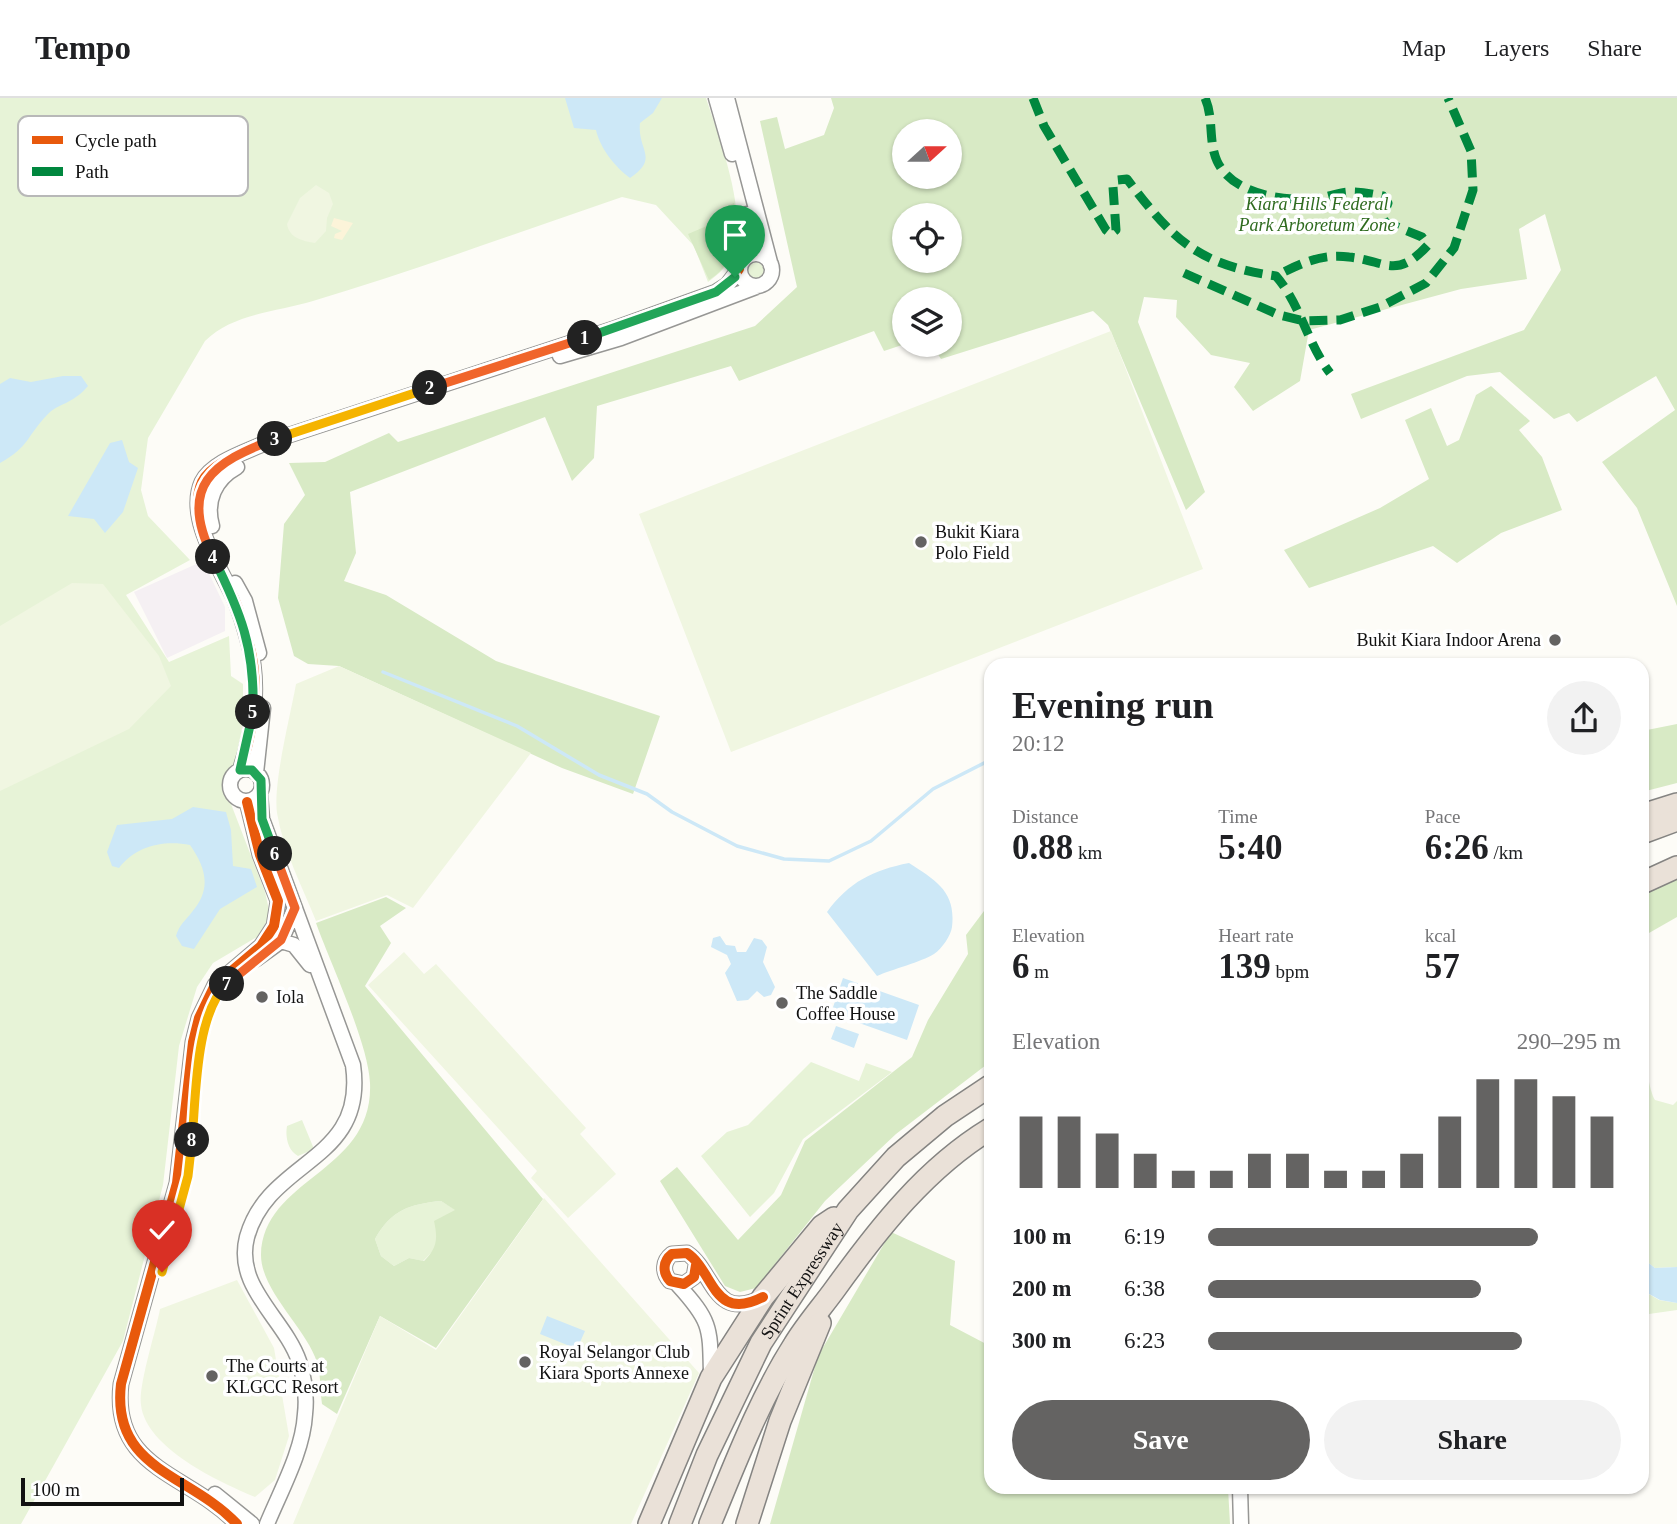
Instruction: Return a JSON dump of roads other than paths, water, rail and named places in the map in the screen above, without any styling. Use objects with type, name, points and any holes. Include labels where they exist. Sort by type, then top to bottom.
[{"type":"highway","points":[[1649,813],[1677,804]]},
{"type":"highway","points":[[1649,830],[1677,820]]},
{"type":"highway","points":[[1649,867],[1677,857]]},
{"type":"highway","points":[[1649,880],[1677,867]]},
{"type":"highway","name":"Sprint Expressway","points":[[680,1524],[707,1455],[761,1343],[848,1210],[896,1157],[945,1116],[984,1090]]},
{"type":"highway","name":"Sprint Expressway","points":[[710,1524],[749,1430],[794,1345],[864,1248],[911,1194],[940,1167],[984,1134]]},
{"type":"highway","points":[[649,1524],[711,1378],[763,1297],[822,1226],[848,1210]]},
{"type":"highway","points":[[747,1524],[780,1421],[837,1286]]},
{"type":"street","points":[[716,98],[751,231],[743,263],[744,282],[756,287]]},
{"type":"street","points":[[237,1524],[135,1449],[122,1428],[118,1409],[121,1384],[177,1183],[193,1042],[199,1018],[215,985],[261,946],[274,926],[278,901],[260,855],[253,798],[262,785],[256,773],[261,744],[262,671],[256,634],[246,601],[222,560],[210,521],[209,505],[222,475],[264,452],[621,338],[767,282],[771,266],[727,98]]},
{"type":"street","points":[[253,798],[238,800],[229,788],[231,778],[240,770],[253,721],[254,672],[249,645],[234,599],[210,551],[202,526],[199,499],[203,481],[217,467],[265,443],[616,328],[716,292],[727,285],[743,263],[758,254],[771,266]]},
{"type":"street","points":[[240,770],[256,773]]},
{"type":"street","points":[[253,798],[353,1066],[355,1099],[335,1139],[287,1177],[269,1196],[248,1236],[246,1263],[253,1288],[299,1361],[304,1390],[305,1413],[301,1438],[267,1524]]},
{"type":"street","points":[[251,1524],[244,1515],[144,1445],[128,1418],[129,1390],[188,1176],[202,1038],[218,992],[243,968],[281,940],[295,908]]},
{"type":"street","points":[[281,940],[300,951],[321,980]]},
{"type":"street","points":[[711,1378],[711,1333],[707,1322],[678,1284],[665,1274],[664,1265],[669,1257],[677,1252],[687,1253],[724,1299],[752,1303],[763,1297]]},
{"type":"street","points":[[678,1284],[694,1277],[696,1265]]},
{"type":"street","points":[[1240,1494],[1241,1524]]},
{"type":"water","points":[[565,98],[662,98],[653,113],[640,123],[646,159],[639,171],[630,178],[609,157],[596,130],[574,128]]},
{"type":"water","points":[[63,376],[81,376],[88,386],[76,397],[51,411],[23,446],[0,463],[0,384],[10,378],[31,382]]},
{"type":"water","points":[[122,440],[129,462],[138,468],[123,512],[105,533],[94,519],[68,516],[110,443]]},
{"type":"water","points":[[193,807],[226,812],[231,830],[233,866],[251,869],[257,887],[220,909],[194,949],[182,946],[176,936],[198,903],[204,887],[203,870],[190,845],[170,843],[151,846],[133,854],[119,868],[112,866],[107,852],[117,825],[172,819]]},
{"type":"water","points":[[909,863],[936,882],[948,896],[952,915],[951,930],[948,938],[934,954],[877,976],[827,912],[844,893],[863,879],[884,869]]},
{"type":"water","points":[[720,936],[726,945],[735,946],[737,952],[746,952],[754,938],[762,940],[767,947],[763,962],[775,987],[771,995],[764,997],[757,991],[748,1000],[737,1001],[725,973],[731,964],[727,955],[711,947],[713,938]]},
{"type":"water","points":[[843,978],[919,1005],[907,1040],[831,1013]]},
{"type":"water","points":[[836,1026],[859,1034],[854,1048],[831,1039]]},
{"type":"water","points":[[1649,1263],[1655,1268],[1677,1267],[1677,1303],[1660,1300],[1649,1294]]},
{"type":"water","points":[[547,1316],[585,1331],[577,1349],[540,1334]]},
{"type":"waterway","points":[[383,672],[517,726],[599,775],[647,794],[672,812],[737,846],[784,859],[829,861],[871,841],[933,789],[984,763]]},
{"type":"place","name":"Bukit Kiara Polo Field","points":[[921,542]]},
{"type":"place","name":"Bukit Kiara Indoor Arena","points":[[1555,640]]},
{"type":"place","name":"Iola","points":[[262,997]]},
{"type":"place","name":"The Saddle Coffee House","points":[[782,1003]]},
{"type":"place","name":"Royal Selangor Club Kiara Sports Annexe","points":[[525,1362]]},
{"type":"place","name":"The Courts at KLGCC Resort","points":[[212,1376]]},
{"type":"park label","name":"Kiara Hills Federal Park Arboretum Zone","points":[[1317,214]]}]
